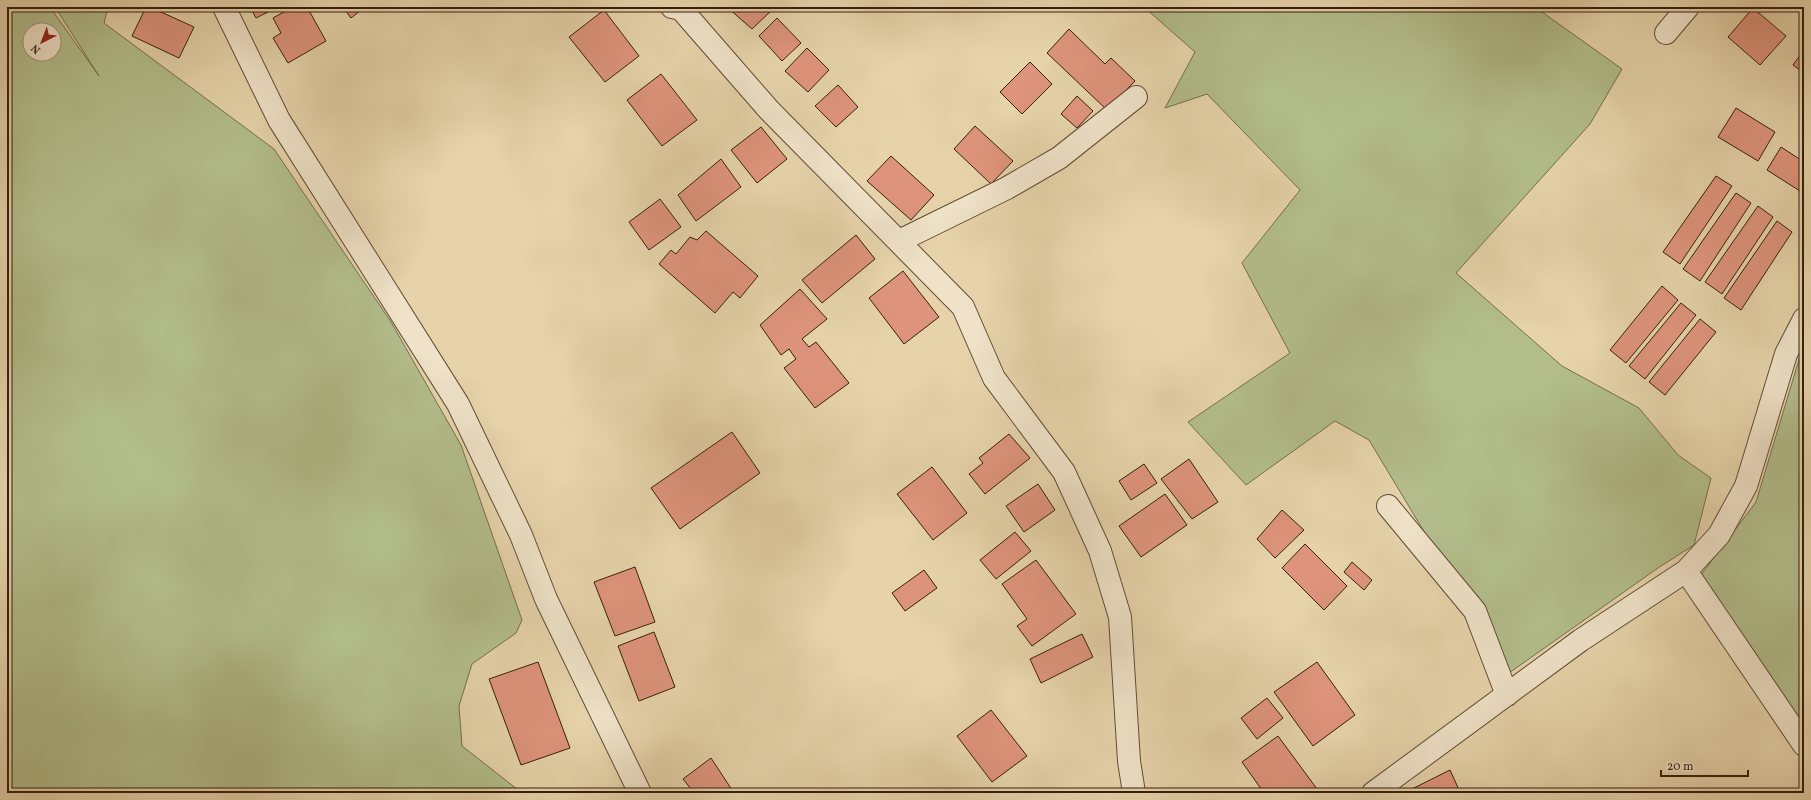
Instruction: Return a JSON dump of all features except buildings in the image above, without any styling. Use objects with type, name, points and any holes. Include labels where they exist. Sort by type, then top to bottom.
[{"type":"street","points":[[224,7],[279,120],[458,404],[521,535],[546,599],[640,793]]},
{"type":"street","points":[[1666,33],[1688,7]]},
{"type":"street","points":[[678,8],[769,110],[963,307],[994,378],[1064,472],[1100,551],[1120,617],[1129,761],[1134,793]]},
{"type":"street","points":[[899,241],[1007,188],[1059,158],[1136,97]]},
{"type":"street","points":[[1373,793],[1397,785],[1507,695],[1581,640],[1686,572],[1719,535],[1746,486],[1786,354],[1804,319]]},
{"type":"street","points":[[1388,506],[1475,611],[1507,695]]},
{"type":"street","points":[[1686,572],[1804,745]]},
{"type":"green space","points":[[7,7],[50,7],[61,22],[22,22],[22,62],[62,62],[62,24],[99,76],[55,7],[108,7],[104,23],[274,149],[391,322],[461,445],[522,620],[516,633],[472,664],[459,706],[462,746],[522,793],[7,793]]},
{"type":"green space","points":[[1144,7],[1535,7],[1622,69],[1590,124],[1456,273],[1562,366],[1639,408],[1678,455],[1711,478],[1694,545],[1658,568],[1509,673],[1369,440],[1335,421],[1246,485],[1188,422],[1290,353],[1242,263],[1300,190],[1207,94],[1165,108],[1195,52]]},
{"type":"green space","points":[[1804,343],[1804,745],[1694,584],[1756,502]]}]
